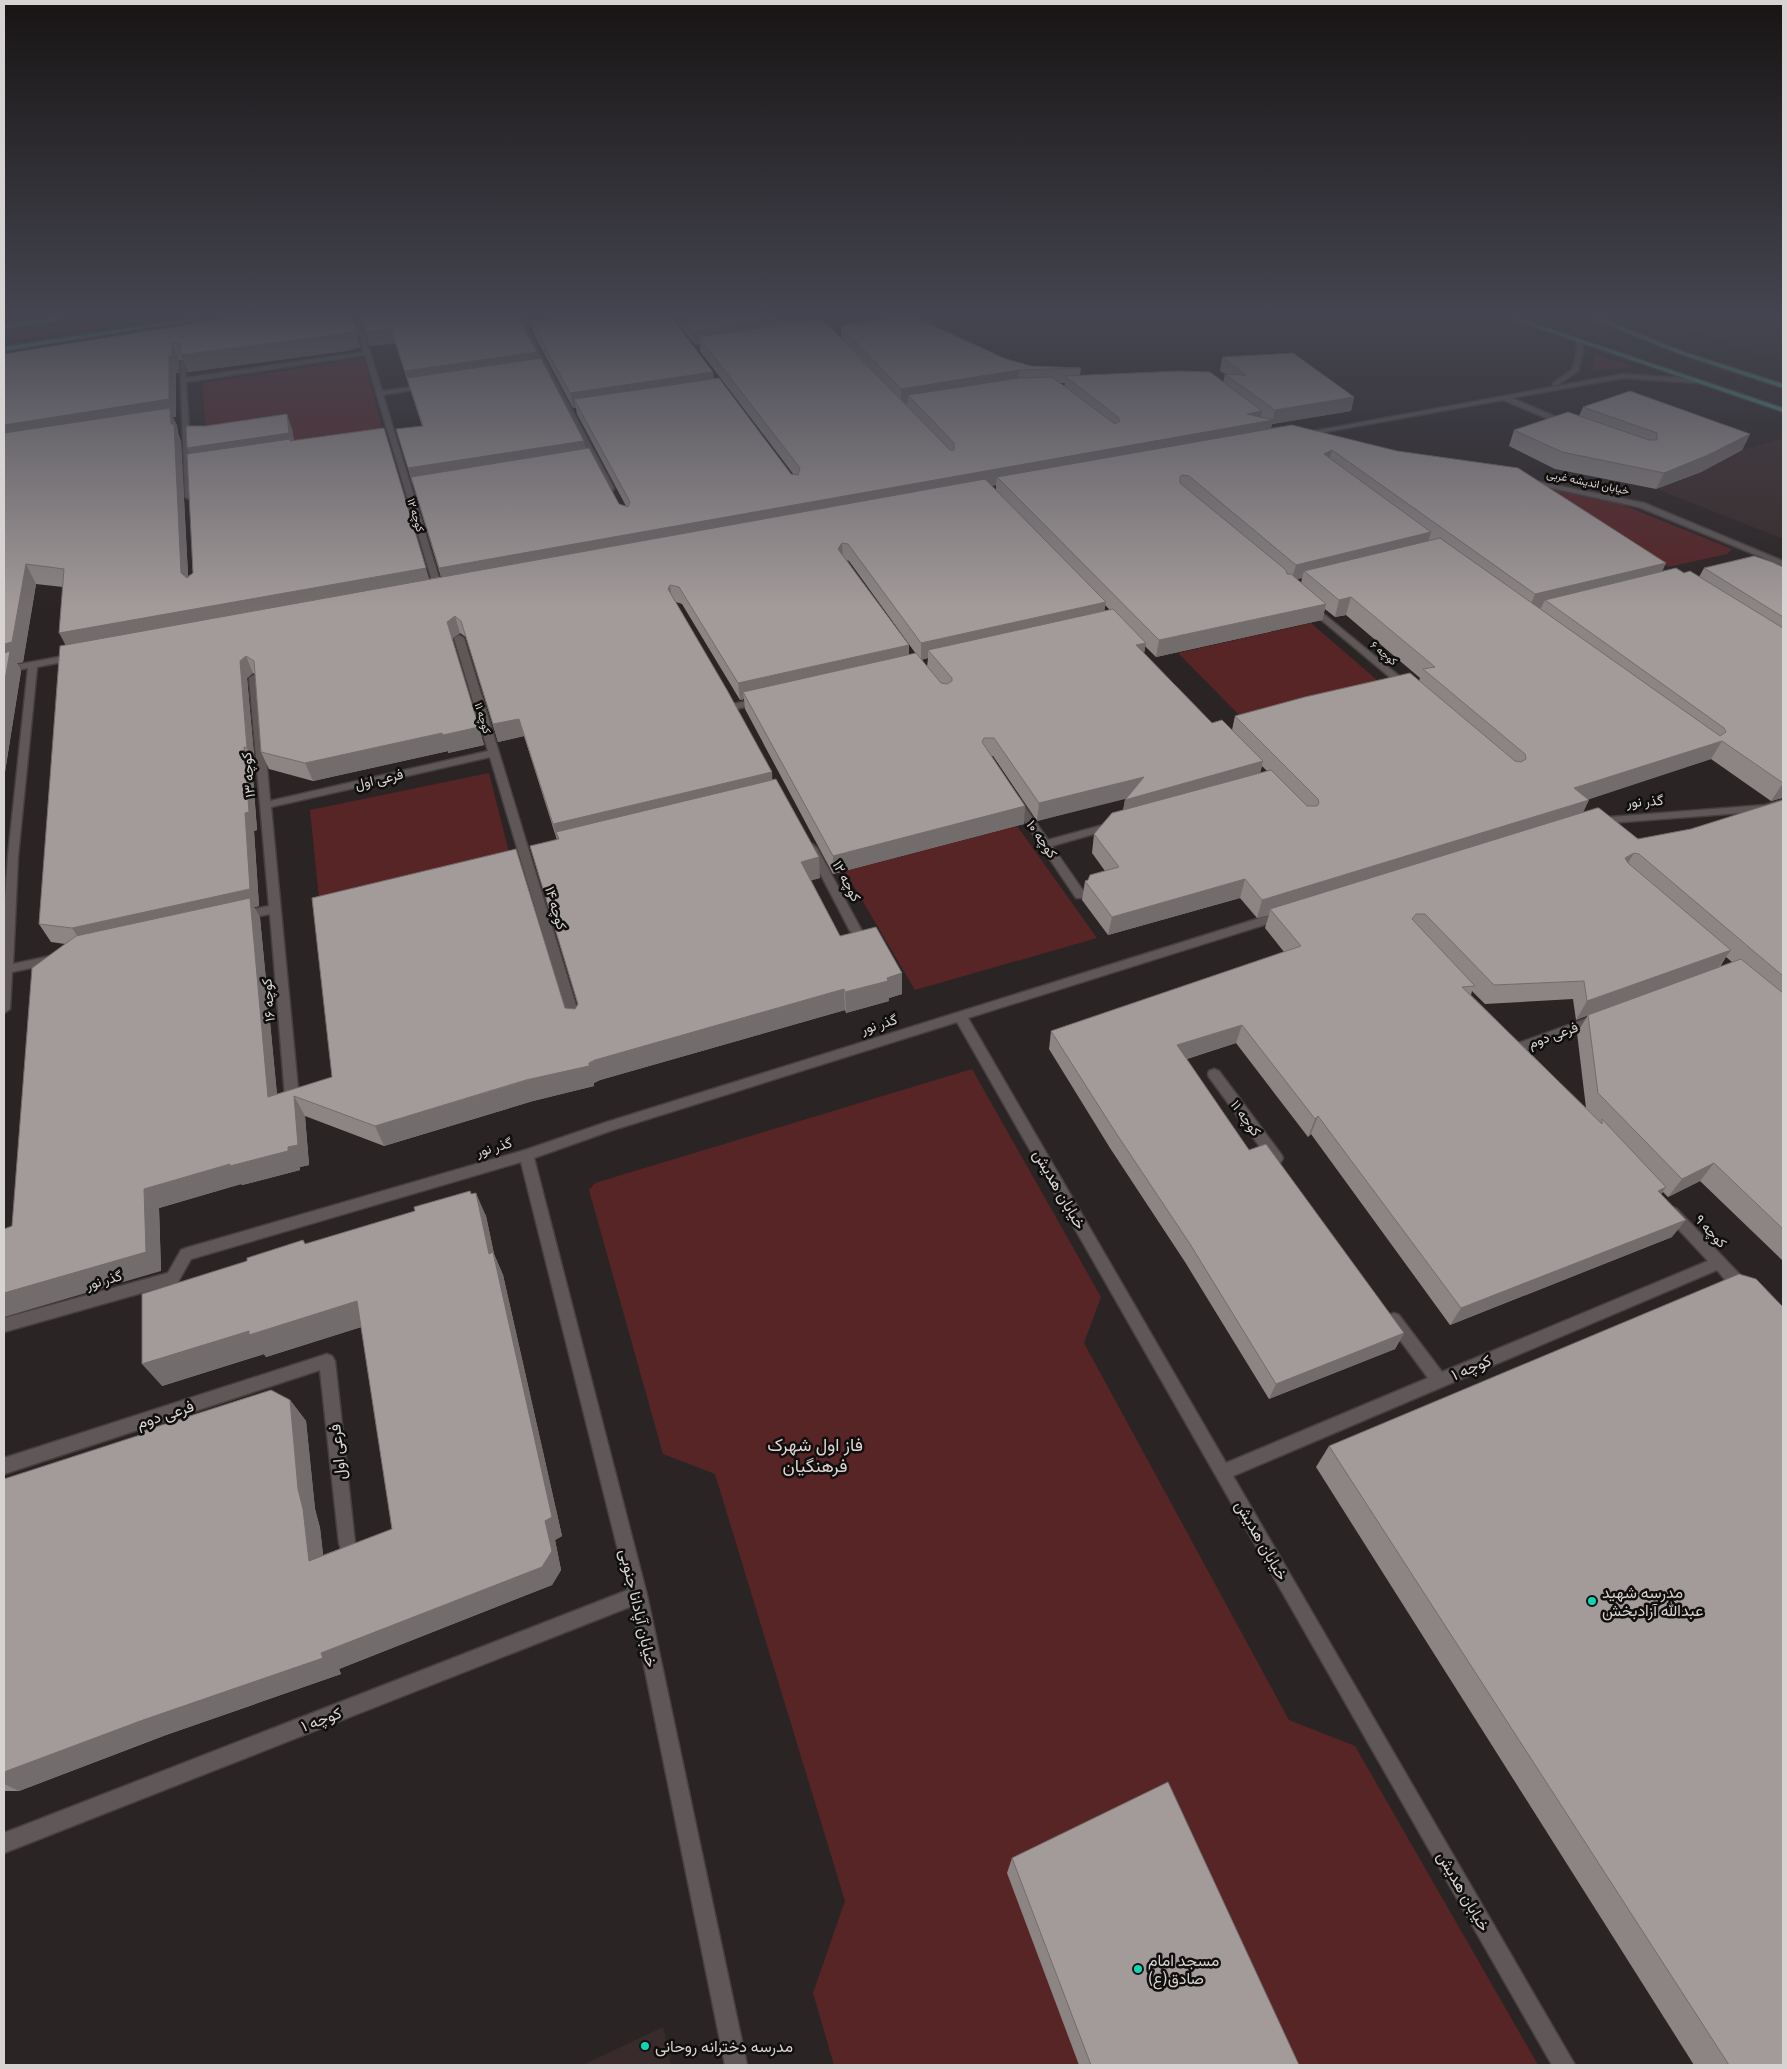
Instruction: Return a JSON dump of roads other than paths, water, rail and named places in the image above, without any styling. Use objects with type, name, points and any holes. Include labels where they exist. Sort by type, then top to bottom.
[{"type":"street","points":[[185,416],[190,507]]},
{"type":"street","name":"کوچه ۱۲","points":[[386,416],[439,591]]},
{"type":"street","points":[[572,416],[613,494]]},
{"type":"street","points":[[1316,441],[1293,437],[1406,416]]},
{"type":"street","points":[[1544,416],[1574,427]]},
{"type":"street","points":[[175,422],[185,420]]},
{"type":"street","points":[[383,439],[393,438]]},
{"type":"street","points":[[585,461],[595,459]]},
{"type":"street","points":[[187,469],[197,467]]},
{"type":"street","name":"خیابان اندیشه غربی","points":[[1522,480],[1641,505],[1783,564]]},
{"type":"street","points":[[408,489],[418,487]]},
{"type":"street","points":[[1749,562],[1768,557]]},
{"type":"street","points":[[429,593],[449,589]]},
{"type":"street","name":"کوچه ۶","points":[[1302,599],[1414,694]]},
{"type":"street","name":"کوچه ۱۱","points":[[459,638],[507,798]]},
{"type":"street","points":[[4,670],[80,656]]},
{"type":"street","points":[[4,1010],[8,969],[8,857],[33,665]]},
{"type":"street","name":"کوچه ۱۳","points":[[254,678],[271,870]]},
{"type":"street","points":[[736,706],[774,698]]},
{"type":"street","name":"فرعی اول","points":[[265,805],[493,753]]},
{"type":"street","name":"کوچه ۱۰","points":[[1008,790],[1080,895]]},
{"type":"street","name":"کوچه ۱۴","points":[[507,798],[529,854],[576,1026]]},
{"type":"street","name":"گذر نور","points":[[1586,822],[1766,808],[1783,803]]},
{"type":"street","points":[[1045,844],[1129,820]]},
{"type":"street","name":"کوچه ۱۲","points":[[805,836],[856,931]]},
{"type":"street","name":"کوچه ۱۶","points":[[271,870],[292,1096],[315,1091]]},
{"type":"street","points":[[227,920],[274,909]]},
{"type":"street","name":"گذر نور","points":[[4,1325],[173,1278],[186,1254],[526,1155],[607,1127],[1295,911]]},
{"type":"street","points":[[8,969],[65,956]]},
{"type":"street","name":"خیابان هدیش","points":[[960,1016],[1564,2065]]},
{"type":"street","name":"فرعی دوم","points":[[1517,1049],[1607,1016]]},
{"type":"street","name":"کوچه ۱۱","points":[[1214,1074],[1283,1168]]},
{"type":"street","name":"خیابان آپادانا جنوبی","points":[[526,1155],[638,1595],[736,2065]]},
{"type":"street","name":"کوچه ۹","points":[[1665,1206],[1719,1262]]},
{"type":"street","points":[[1719,1262],[1751,1297]]},
{"type":"street","name":"کوچه ۱","points":[[1223,1472],[1719,1262]]},
{"type":"street","points":[[1387,1310],[1439,1380]]},
{"type":"street","name":"فرعی اول","points":[[327,1362],[347,1543]]},
{"type":"street","name":"فرعی دوم","points":[[4,1466],[327,1362]]},
{"type":"street","name":"کوچه ۱","points":[[4,1843],[638,1595]]},
{"type":"place","name":"مدرسه شهید عبدالله آزادبخش","points":[[1592,1601]]},
{"type":"place","name":"مسجد امام صادق(ع)","points":[[1138,1969]]},
{"type":"place","name":"مدرسه دخترانه روحانی","points":[[645,2046]]},
{"type":"district","name":"فاز اول شهرک فرهنگیان","points":[[815,1455]]}]
